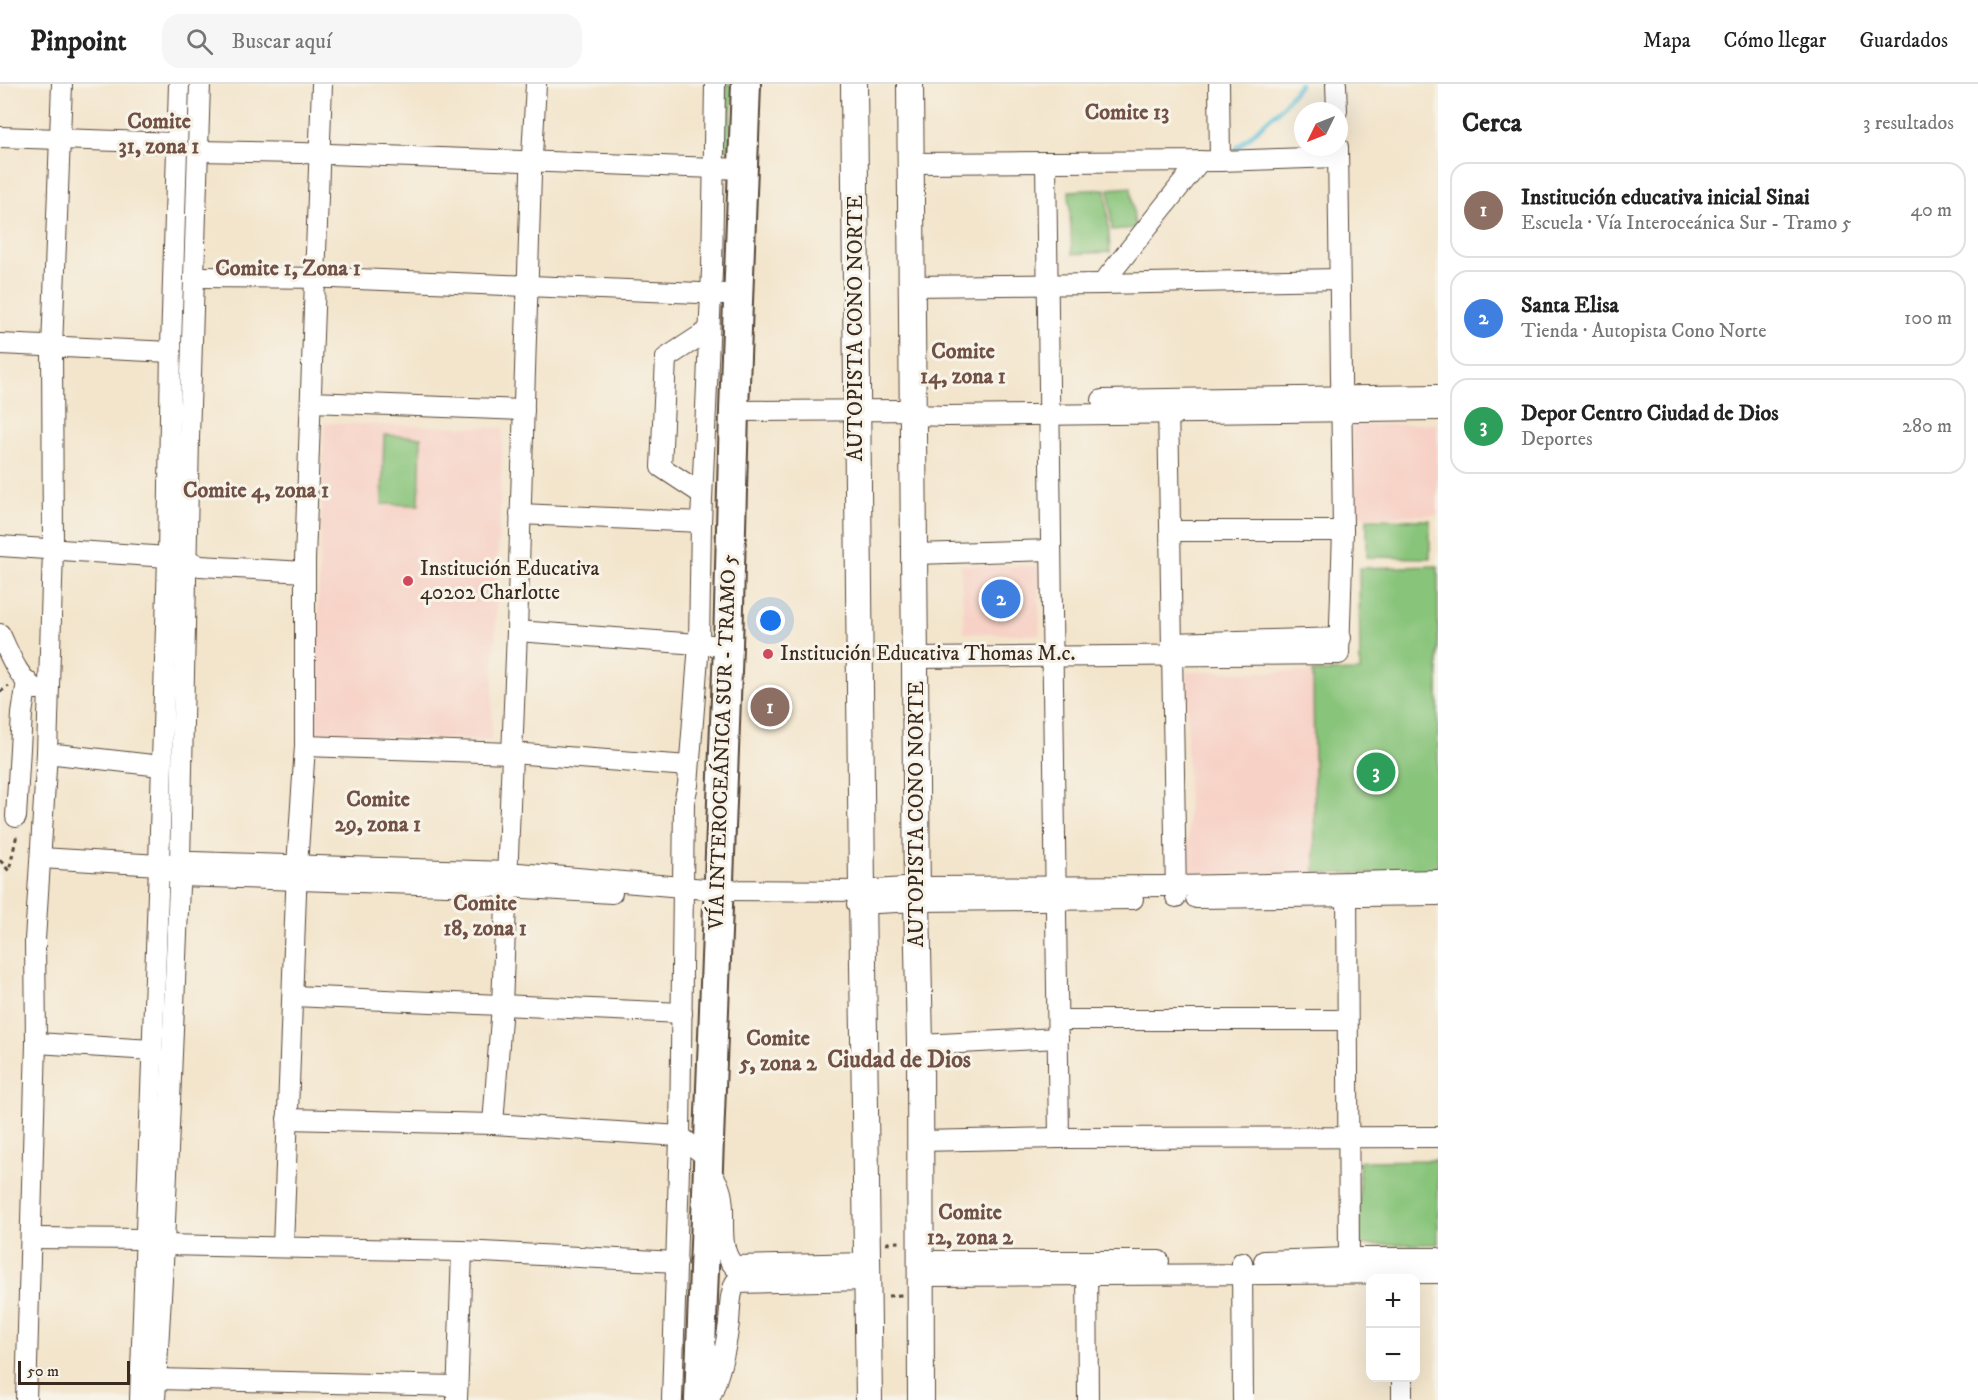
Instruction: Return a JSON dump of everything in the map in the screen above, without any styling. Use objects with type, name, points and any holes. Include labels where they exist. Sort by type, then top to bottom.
[{"type":"highway","name":"VÍA INTEROCEÁNICA SUR - TRAMO 5","points":[[699,1400],[728,646],[746,84]]},
{"type":"main road","name":"AUTOPISTA CONO NORTE","points":[[854,84],[869,1400]]},
{"type":"main road","name":"AUTOPISTA CONO NORTE","points":[[910,84],[912,286],[910,409],[915,554],[921,1400]]},
{"type":"street","points":[[26,1400],[36,1042],[35,940],[47,753],[53,549],[52,348],[62,84]]},
{"type":"street","points":[[155,1400],[152,1050],[168,557],[179,84]]},
{"type":"street","points":[[140,1400],[155,1242],[180,869],[200,84]]},
{"type":"street","points":[[283,1247],[296,873],[305,746],[305,566],[322,84]]},
{"type":"street","points":[[493,1124],[507,879],[531,161],[536,84]]},
{"type":"street","points":[[672,1400],[680,1136],[684,802],[688,785],[699,644],[701,522],[711,293],[715,84]]},
{"type":"street","points":[[1220,84],[1220,161]]},
{"type":"street","points":[[1336,84],[1336,102]]},
{"type":"street","points":[[0,137],[177,143]]},
{"type":"street","points":[[198,152],[320,154],[743,169]]},
{"type":"street","points":[[911,162],[1220,161],[1294,155]]},
{"type":"street","points":[[916,650],[1173,649],[1341,638],[1343,531],[1338,156]]},
{"type":"street","points":[[1102,284],[1200,161]]},
{"type":"street","points":[[1046,162],[1059,1138]]},
{"type":"street","points":[[196,277],[316,278],[528,285],[739,295]]},
{"type":"street","points":[[912,286],[1338,279]]},
{"type":"street","points":[[702,494],[661,467],[662,434],[666,358],[709,330]]},
{"type":"street","points":[[0,344],[171,352]]},
{"type":"street","points":[[734,411],[1340,403],[1438,395]]},
{"type":"street","points":[[310,402],[524,410]]},
{"type":"street","points":[[1340,403],[1438,410]]},
{"type":"street","points":[[1169,406],[1176,892]]},
{"type":"street","points":[[520,514],[701,522]]},
{"type":"street","points":[[1171,531],[1343,531]]},
{"type":"street","points":[[0,546],[168,557],[188,560],[200,566],[305,566]]},
{"type":"street","points":[[915,554],[1051,550]]},
{"type":"street","points":[[517,632],[728,646]]},
{"type":"street","points":[[0,634],[20,673],[48,696]]},
{"type":"street","points":[[16,817],[22,714],[27,681]]},
{"type":"street","points":[[305,746],[512,753],[689,766]]},
{"type":"street","points":[[47,753],[161,766]]},
{"type":"street","points":[[41,858],[159,865],[180,869],[507,879],[717,896],[862,897],[918,894],[943,888],[1055,893],[1347,889],[1438,880]]},
{"type":"street","points":[[1347,889],[1438,895]]},
{"type":"street","points":[[1347,889],[1349,1258]]},
{"type":"street","points":[[293,996],[682,1013]]},
{"type":"street","points":[[920,1045],[1058,1029],[1347,1020]]},
{"type":"street","points":[[36,1042],[152,1050]]},
{"type":"street","points":[[287,1119],[493,1124],[680,1136],[709,1165],[718,1184],[722,1199],[726,1258],[734,1266],[868,1270]]},
{"type":"street","points":[[920,1141],[1059,1138],[1438,1137]]},
{"type":"street","points":[[31,1238],[462,1251],[677,1262]]},
{"type":"street","points":[[156,1379],[457,1393],[462,1251]]},
{"type":"street","points":[[1242,1268],[1349,1258],[1401,1271],[1438,1258]]},
{"type":"street","points":[[920,1268],[1242,1268],[1401,1271],[1438,1274]]},
{"type":"street","points":[[1087,1268],[1088,1400]]},
{"type":"street","points":[[1242,1268],[1243,1400]]},
{"type":"street","points":[[709,1400],[723,1362],[729,1327],[730,1295],[735,1283],[868,1270]]},
{"type":"street","points":[[1401,1382],[1402,1400]]},
{"type":"path","points":[[0,860],[9,871],[15,850],[18,826],[16,817]]},
{"type":"path","points":[[868,1270],[920,1268]]},
{"type":"path","points":[[868,1270],[920,1268]]},
{"type":"shaded area","name":"Institución Educativa 40202 Charlotte","points":[[324,423],[503,428],[491,741],[314,733]]},
{"type":"shaded area","points":[[1438,424],[1438,515],[1354,516],[1352,425]]},
{"type":"shaded area","points":[[961,565],[1038,566],[1040,635],[964,633]]},
{"type":"shaded area","points":[[1187,672],[1313,672],[1315,873],[1188,874]]},
{"type":"green space","points":[[726,84],[733,84],[730,149],[724,149]]},
{"type":"green space","points":[[183,170],[191,170],[184,344],[178,344]]},
{"type":"green space","points":[[1131,187],[1135,228],[1112,230],[1109,189]]},
{"type":"green space","points":[[1106,189],[1110,252],[1072,254],[1069,191]]},
{"type":"green space","points":[[384,435],[421,437],[419,505],[382,504]]},
{"type":"green space","points":[[1367,519],[1430,520],[1430,558],[1367,557]]},
{"type":"green space","points":[[1438,566],[1438,874],[1315,873],[1313,672],[1360,671],[1359,568]]},
{"type":"green space","points":[[1438,1160],[1438,1244],[1360,1245],[1359,1161]]},
{"type":"waterway","points":[[1236,149],[1281,108],[1300,84]]},
{"type":"place","name":"Institución Educativa 40202 Charlotte","points":[[408,581]]},
{"type":"place","name":"Santa Elisa","points":[[1001,599]]},
{"type":"place","name":"Institución Educativa Thomas M.c.","points":[[768,654]]},
{"type":"place","name":"Institución educativa inicial Sinai","points":[[770,707]]},
{"type":"place","name":"Depor Centro Ciudad de Dios","points":[[1376,772]]},
{"type":"district","name":"Comite 13","points":[[1127,112]]},
{"type":"district","name":"Comite 31, zona 1","points":[[159,134]]},
{"type":"district","name":"Comite 1, Zona 1","points":[[288,268]]},
{"type":"district","name":"Comite 14, zona 1","points":[[963,364]]},
{"type":"district","name":"Comite 4, zona 1","points":[[256,490]]},
{"type":"district","name":"Comite 29, zona 1","points":[[378,812]]},
{"type":"district","name":"Comite 18, zona 1","points":[[485,916]]},
{"type":"district","name":"Comite 5, zona 2","points":[[778,1050]]},
{"type":"district","name":"Ciudad de Dios","points":[[899,1060]]},
{"type":"district","name":"Comite 12, zona 2","points":[[970,1224]]}]
